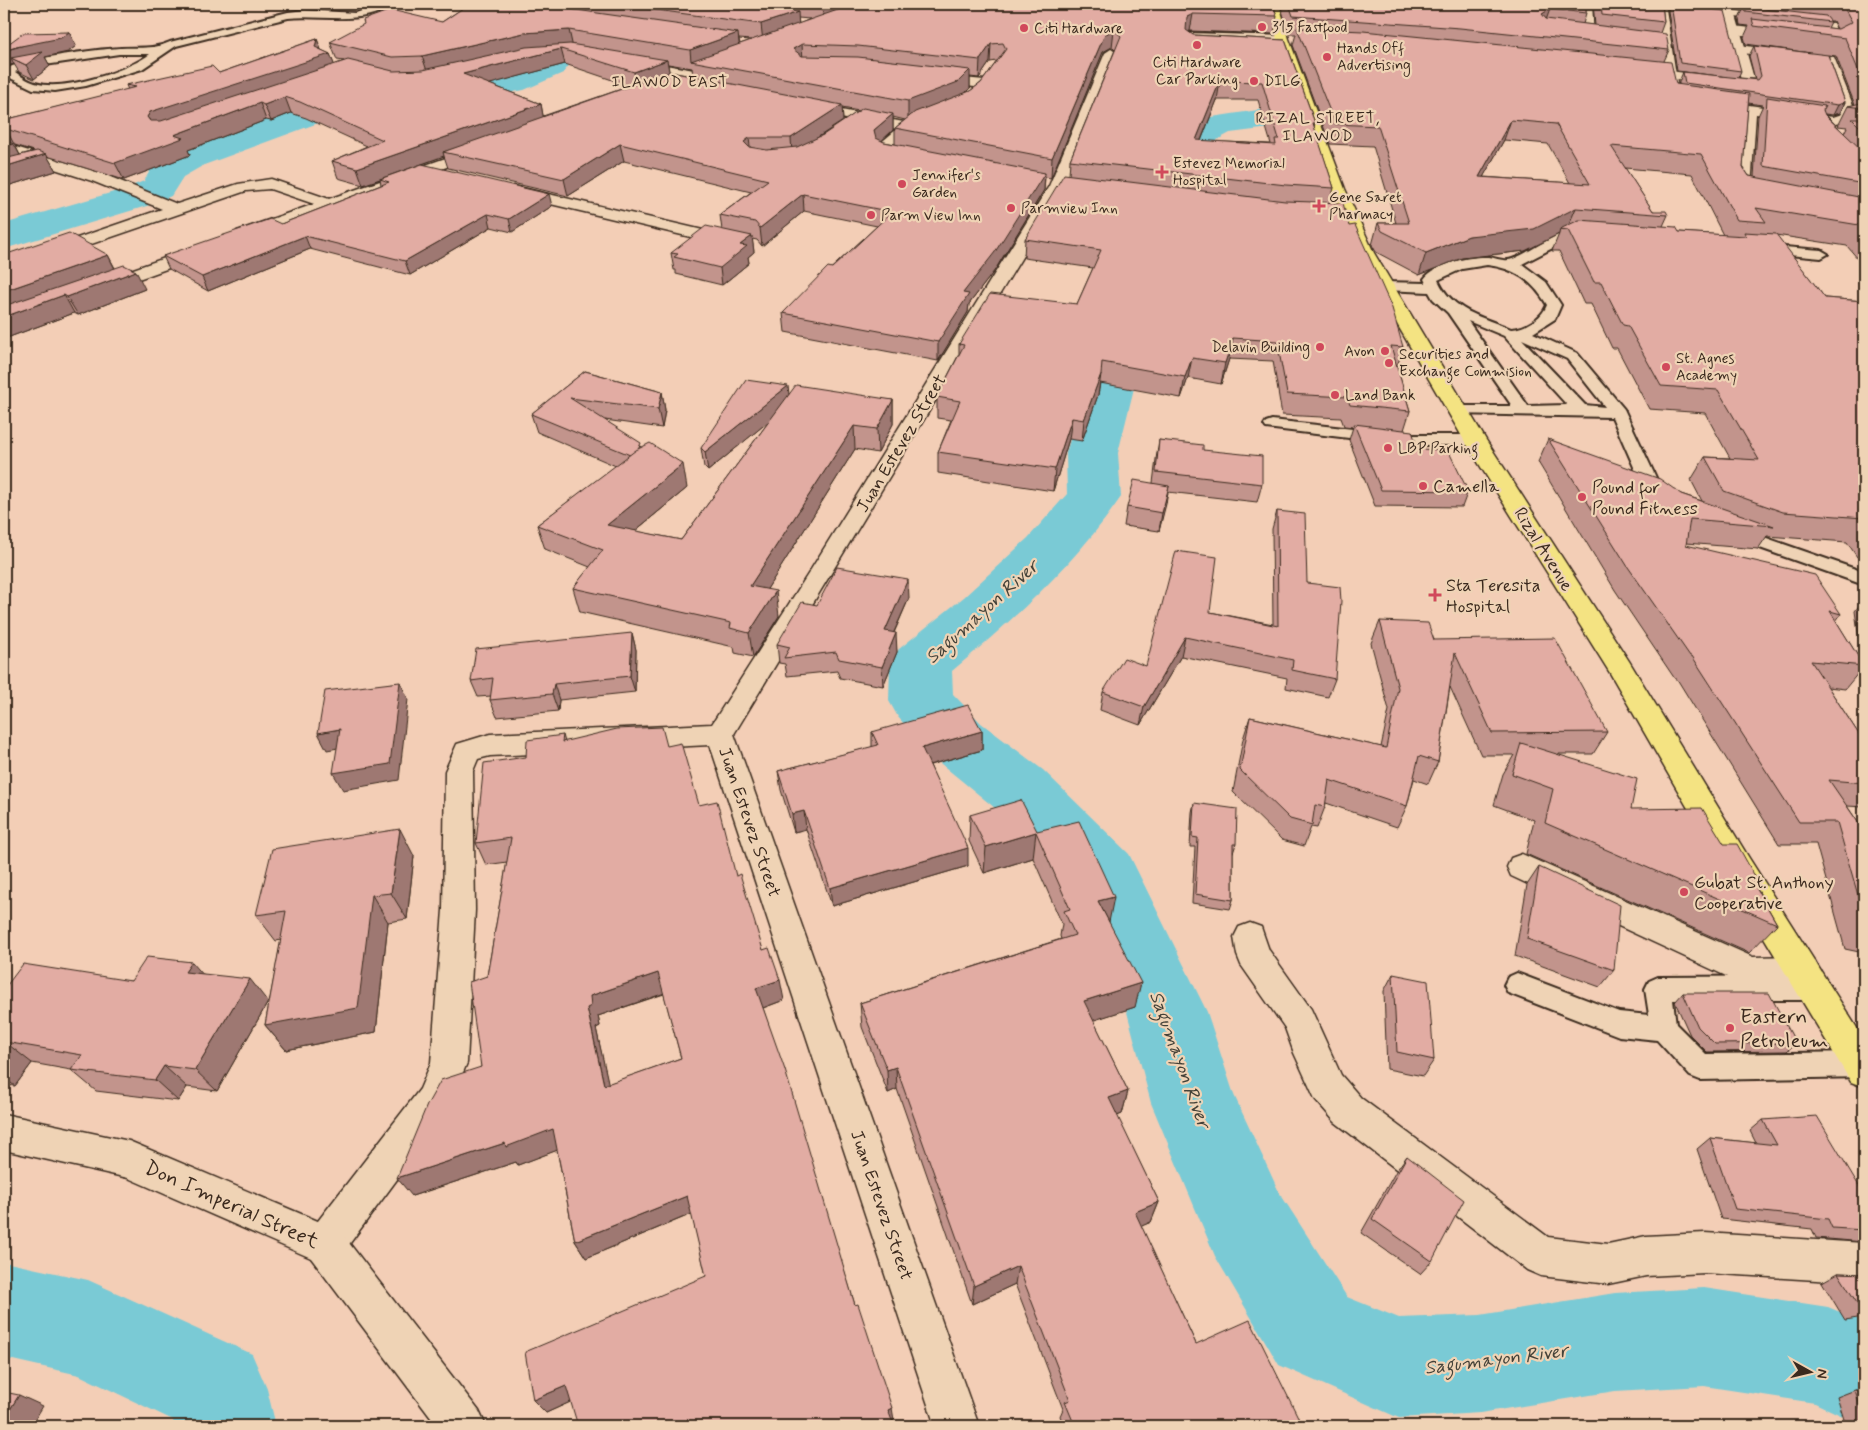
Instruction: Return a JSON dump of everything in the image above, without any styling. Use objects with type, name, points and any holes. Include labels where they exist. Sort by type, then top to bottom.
[{"type":"main road","name":"Rizal Avenue","points":[[1273,4],[1288,40],[1283,54],[1304,95],[1313,121],[1338,216],[1365,253],[1475,440],[1620,668],[1863,1068]]},
{"type":"street","points":[[1586,4],[1588,37]]},
{"type":"street","points":[[1734,30],[1828,41],[1835,39],[1827,24],[1729,8],[1660,6],[1661,46],[1671,75],[1673,98],[1741,108],[1847,133]]},
{"type":"street","points":[[1625,70],[1749,84],[1729,8]]},
{"type":"street","points":[[1739,49],[1825,59],[1832,62],[1850,115],[1823,128]]},
{"type":"street","name":"Juan Estevez Street","points":[[958,1426],[720,734],[822,572],[1057,186],[1111,53]]},
{"type":"street","points":[[620,61],[698,81]]},
{"type":"street","points":[[669,83],[698,81],[712,68]]},
{"type":"street","points":[[974,97],[992,72]]},
{"type":"street","points":[[917,77],[984,84]]},
{"type":"street","points":[[1730,83],[1741,108],[1743,188],[1745,192],[1778,198]]},
{"type":"street","points":[[791,104],[860,118],[914,125],[883,148],[883,151],[919,160]]},
{"type":"street","points":[[844,128],[860,118]]},
{"type":"street","points":[[87,291],[499,144]]},
{"type":"street","points":[[16,152],[130,190],[176,210]]},
{"type":"street","points":[[21,168],[47,161]]},
{"type":"street","points":[[425,170],[454,176]]},
{"type":"street","points":[[4,269],[258,184],[271,184],[329,204]]},
{"type":"street","points":[[502,188],[751,246]]},
{"type":"street","points":[[325,1244],[433,1101],[449,1063],[459,910],[459,771],[467,752],[490,745],[720,734]]},
{"type":"street","points":[[1522,867],[1751,972],[1808,979]]},
{"type":"street","points":[[1250,937],[1253,955],[1299,1020],[1311,1054],[1328,1087],[1348,1110],[1540,1256],[1608,1264],[1646,1256],[1705,1254],[1799,1257],[1864,1263]]},
{"type":"street","name":"Don Imperial Street","points":[[4,1132],[129,1160],[325,1244],[464,1426]]},
{"type":"lane","points":[[315,4],[339,5]]},
{"type":"lane","points":[[161,50],[119,51],[37,63],[9,70],[10,74],[34,87],[51,88],[116,77],[137,67],[173,44],[288,15],[305,13],[356,16],[387,4]]},
{"type":"lane","points":[[1212,50],[1190,48],[1190,36],[1288,40]]},
{"type":"lane","points":[[1510,265],[1568,235],[1596,236]]},
{"type":"lane","points":[[1742,247],[1821,254]]},
{"type":"lane","points":[[1516,333],[1550,316],[1554,305],[1541,285],[1528,273],[1510,265],[1479,260],[1463,262],[1443,270],[1430,279],[1438,296],[1453,310],[1523,410]]},
{"type":"lane","points":[[1384,286],[1435,288]]},
{"type":"lane","points":[[1453,310],[1572,356],[1618,412],[1657,499],[1669,507]]},
{"type":"lane","points":[[1516,333],[1580,410]]},
{"type":"lane","points":[[1458,411],[1580,410],[1618,412]]},
{"type":"lane","points":[[1272,425],[1407,440],[1475,440]]},
{"type":"lane","points":[[1720,528],[1864,579]]},
{"type":"lane","points":[[1808,979],[1658,989],[1664,1029],[1700,1067],[1863,1068]]},
{"type":"lane","points":[[1517,984],[1619,1024],[1664,1029]]},
{"type":"building","points":[[469,4],[534,4],[738,33],[690,50],[569,30],[524,33],[422,56],[392,57],[330,42],[364,24],[363,20],[391,10],[442,22]]},
{"type":"building","points":[[611,4],[737,4],[798,12],[761,24]]},
{"type":"building","points":[[855,4],[1273,4],[1277,16],[1193,14],[1187,17],[1186,30],[1193,35],[1285,40],[1315,123],[1313,123],[1334,188],[1286,185],[1070,160],[1121,36],[1114,30],[1105,34],[1052,158],[895,128],[915,112],[970,91],[981,83],[1006,49],[1003,43],[991,44],[980,60],[858,46],[802,44],[793,49],[802,56],[858,57],[970,70],[958,82],[908,101],[691,61]],"holes":[[[1220,81],[1262,82],[1279,139],[1275,139],[1276,145],[1196,140]]]},
{"type":"building","points":[[1289,4],[1586,4],[1586,13],[1550,9],[1542,14],[1546,19],[1666,34],[1669,50],[1460,28],[1293,16]]},
{"type":"building","points":[[1601,4],[1662,4],[1664,22],[1602,15]]},
{"type":"building","points":[[1671,4],[1725,11],[1741,71],[1680,63]]},
{"type":"building","points":[[1842,4],[1864,4],[1864,84],[1845,38],[1754,26],[1752,19],[1838,29],[1852,22]]},
{"type":"building","points":[[1745,7],[1826,16],[1831,22],[1746,12]]},
{"type":"building","points":[[1297,28],[1363,31],[1671,62],[1676,84],[1749,94],[1743,167],[1749,176],[1864,198],[1864,230],[1859,225],[1756,208],[1766,222],[1737,220],[1701,154],[1611,146],[1653,211],[1666,211],[1668,215],[1576,208],[1534,229],[1469,236],[1426,253],[1382,231],[1378,223],[1409,223],[1378,126],[1335,124]],"holes":[[[1511,120],[1556,124],[1590,184],[1479,177]]]},
{"type":"building","points":[[69,32],[61,38],[4,51],[4,47],[23,33]]},
{"type":"building","points":[[317,39],[315,47],[330,54],[150,112],[147,117],[150,121],[161,121],[348,60],[393,71],[423,70],[526,47],[570,44],[667,60],[634,72],[561,49],[463,74],[541,104],[357,168],[332,161],[383,140],[285,97],[264,105],[260,103],[174,135],[183,138],[115,163],[6,129],[4,130],[4,120],[136,87],[126,85],[212,66],[219,73]]},
{"type":"building","points":[[1754,46],[1828,55],[1845,102],[1838,105],[1685,83],[1683,72],[1758,80],[1761,76]]},
{"type":"building","points":[[43,52],[26,65],[11,58]]},
{"type":"building","points":[[670,72],[842,105],[791,138],[749,138],[744,142],[749,147],[767,150],[797,147],[823,135],[863,108],[893,114],[874,130],[876,138],[884,142],[1045,173],[995,252],[963,293],[969,294],[938,342],[783,313],[828,267],[832,268],[892,212],[803,194],[760,228],[755,222],[720,215],[768,180],[620,144],[564,179],[443,152]]},
{"type":"building","points":[[1767,97],[1825,106],[1823,110],[1825,115],[1864,152],[1864,184],[1763,166]]},
{"type":"building","points":[[1864,100],[1864,108],[1848,106],[1861,103]]},
{"type":"building","points":[[1852,119],[1864,119],[1864,131]]},
{"type":"building","points":[[4,139],[13,144],[4,146]]},
{"type":"building","points":[[37,151],[46,154],[4,167],[4,159]]},
{"type":"building","points":[[422,164],[549,194],[509,219],[488,214],[405,261],[305,236],[202,277],[163,256],[270,219],[281,224],[389,182],[380,179]]},
{"type":"building","points":[[1064,174],[1285,201],[1343,203],[1349,226],[1355,225],[1392,308],[1403,347],[1391,346],[1410,411],[1350,405],[1347,397],[1287,394],[1277,341],[1233,338],[1225,363],[1192,358],[1185,377],[1102,362],[1101,374],[1084,420],[1072,418],[1055,469],[938,452],[960,401],[937,397],[964,345],[959,344],[990,294],[1077,304],[1101,250],[1025,239]]},
{"type":"building","points":[[1579,220],[1676,227],[1679,232],[1746,236],[1744,232],[1776,234],[1825,298],[1864,301],[1864,518],[1783,512],[1724,491],[1705,457],[1759,460],[1718,390],[1661,386],[1628,326],[1623,325],[1601,282],[1594,282],[1568,230],[1560,229]]},
{"type":"building","points":[[706,226],[752,236],[740,245],[747,246],[720,268],[674,257],[678,254],[671,253]]},
{"type":"building","points":[[69,233],[108,255],[4,291],[4,255]]},
{"type":"building","points":[[124,265],[136,271],[67,297],[64,295],[4,317],[4,306]]},
{"type":"building","points":[[585,371],[662,392],[658,409],[570,398],[641,443],[638,450],[630,455],[531,414]]},
{"type":"building","points":[[746,380],[788,386],[705,452],[701,448]]},
{"type":"building","points":[[796,385],[893,400],[877,429],[854,426],[750,586],[776,591],[749,633],[730,628],[731,623],[573,588],[603,550],[537,525],[636,450],[650,443],[683,464],[607,525],[681,540]]},
{"type":"building","points":[[1354,424],[1412,431],[1418,449],[1448,450],[1468,491],[1381,490]]},
{"type":"building","points":[[1548,439],[1660,479],[1681,494],[1774,526],[1690,519],[1686,545],[1815,575],[1841,614],[1830,611],[1864,666],[1811,661],[1862,739],[1864,739],[1864,783],[1829,780],[1864,831],[1864,916],[1837,822],[1799,822],[1692,656],[1690,656],[1628,567]]},
{"type":"building","points":[[1159,440],[1203,445],[1203,450],[1262,456],[1262,484],[1156,472]]},
{"type":"building","points":[[1134,480],[1169,486],[1162,513],[1127,507]]},
{"type":"building","points":[[1277,511],[1305,514],[1307,583],[1340,587],[1341,601],[1335,679],[1292,670],[1293,660],[1185,637],[1144,707],[1103,692],[1124,658],[1146,666],[1176,551],[1217,557],[1210,612],[1278,626]]},
{"type":"building","points":[[837,567],[908,579],[885,631],[896,633],[882,667],[839,659],[836,652],[784,658],[790,647],[777,644],[802,602],[817,605]]},
{"type":"building","points":[[1380,621],[1428,623],[1434,640],[1555,638],[1607,732],[1492,733],[1455,653],[1438,762],[1419,756],[1407,806],[1329,780],[1325,807],[1315,805],[1312,825],[1290,819],[1240,770],[1250,717],[1386,748],[1398,688]]},
{"type":"building","points":[[632,633],[630,676],[554,684],[552,694],[490,700],[493,678],[471,681],[476,649]]},
{"type":"building","points":[[400,682],[390,764],[333,773],[340,729],[318,733],[325,691]]},
{"type":"building","points":[[968,705],[982,731],[922,748],[968,848],[830,888],[804,811],[792,814],[778,771],[878,745],[872,732]]},
{"type":"building","points":[[662,727],[667,746],[681,743],[699,805],[717,801],[736,876],[740,874],[763,950],[769,948],[780,980],[756,988],[785,1070],[855,1305],[858,1304],[892,1408],[888,1410],[894,1426],[578,1426],[566,1386],[533,1400],[525,1352],[706,1276],[687,1196],[575,1241],[553,1129],[506,1147],[505,1143],[397,1178],[427,1105],[441,1080],[481,1067],[469,982],[487,976],[511,838],[476,843],[484,763],[526,757],[527,740],[563,735],[562,742],[617,729]],"holes":[[[658,973],[681,1058],[604,1085],[587,1008],[591,1006],[590,996]]]},
{"type":"building","points":[[1521,743],[1637,779],[1631,809],[1702,808],[1724,844],[1737,844],[1757,880],[1751,879],[1777,924],[1545,823],[1553,789],[1512,774]]},
{"type":"building","points":[[1021,800],[1037,831],[1079,821],[1114,897],[1098,901],[1141,983],[1084,1001],[1128,1091],[1109,1098],[1159,1202],[1135,1212],[1196,1344],[1250,1320],[1301,1423],[1294,1426],[1075,1426],[1065,1402],[1070,1400],[1018,1266],[974,1286],[896,1067],[887,1070],[860,1003],[1075,935],[1064,911],[1070,909],[1036,832],[986,847],[970,815]]},
{"type":"building","points":[[1194,803],[1237,809],[1236,844],[1233,844],[1233,900],[1195,894],[1198,838],[1192,837]]},
{"type":"building","points":[[400,829],[391,893],[372,895],[358,1008],[265,1025],[286,911],[256,915],[272,849]]},
{"type":"building","points":[[1539,867],[1620,905],[1614,970],[1527,939]]},
{"type":"building","points":[[147,957],[192,962],[185,972],[250,979],[195,1070],[164,1066],[155,1080],[71,1070],[82,1055],[5,1042],[4,1044],[4,989],[23,964],[131,981]]},
{"type":"building","points":[[1393,974],[1428,981],[1434,1060],[1397,1052]]},
{"type":"building","name":"Eastern Petroleum","points":[[1683,993],[1769,993],[1796,1043],[1715,1044],[1698,1027]]},
{"type":"building","points":[[1817,1116],[1862,1191],[1864,1191],[1864,1230],[1832,1228],[1828,1219],[1735,1209],[1710,1138],[1777,1145],[1763,1120]]},
{"type":"building","points":[[1407,1156],[1464,1200],[1432,1261],[1372,1219]]},
{"type":"building","points":[[1838,1273],[1864,1274],[1864,1311],[1862,1311]]},
{"type":"building","points":[[1855,1390],[1864,1391],[1864,1419]]},
{"type":"building","points":[[4,1392],[19,1395],[4,1419]]},
{"type":"waterway","points":[[4,237],[137,197],[158,188],[168,170],[191,157],[353,99],[399,94],[468,92],[513,84],[552,66],[574,40],[597,19],[607,4]]},
{"type":"waterway","name":"Sagumayon River","points":[[1256,192],[1216,170],[1200,154],[1200,137],[1212,127],[1230,123],[1304,113],[1345,110],[1350,106]]},
{"type":"waterway","name":"Sagumayon River","points":[[1133,302],[1114,324],[1112,380],[1092,453],[1094,497],[1048,551],[985,611],[921,664],[921,701],[958,741],[1019,789],[1103,875],[1167,1012],[1194,1103],[1247,1224],[1313,1331],[1399,1368],[1480,1364],[1615,1342],[1704,1337],[1828,1356],[1864,1376]]},
{"type":"waterway","points":[[4,1310],[88,1329],[217,1389],[225,1426]]},
{"type":"place","name":"315 Fastfood","points":[[1262,27]]},
{"type":"place","name":"Citi Hardware","points":[[1024,28]]},
{"type":"place","name":"Citi Hardware Car Parking","points":[[1197,45]]},
{"type":"place","name":"Hands Off Advertising","points":[[1327,57]]},
{"type":"place","name":"DILG","points":[[1254,81]]},
{"type":"place","name":"Estevez Memorial Hospital","points":[[1162,172]]},
{"type":"place","name":"Jennifer's Garden","points":[[902,184]]},
{"type":"place","name":"Gene Saret Pharmacy","points":[[1319,206]]},
{"type":"place","name":"Parmview Inn","points":[[1011,208]]},
{"type":"place","name":"Parm View Inn","points":[[871,215]]},
{"type":"place","name":"Delavin Building","points":[[1320,347]]},
{"type":"place","name":"Avon","points":[[1385,351]]},
{"type":"place","name":"Securities and Exchange Commision","points":[[1389,363]]},
{"type":"place","name":"St. Agnes Academy","points":[[1666,367]]},
{"type":"place","name":"Land Bank","points":[[1335,395]]},
{"type":"place","name":"LBP Parking","points":[[1388,448]]},
{"type":"place","name":"Camella","points":[[1423,486]]},
{"type":"place","name":"Pound for Pound Fitness","points":[[1582,497]]},
{"type":"place","name":"Sta Teresita Hospital","points":[[1435,595]]},
{"type":"place","name":"Gubat St. Anthony Cooperative","points":[[1684,892]]},
{"type":"place","name":"Eastern Petroleum","points":[[1730,1028]]},
{"type":"district","name":"ILAWOD EAST","points":[[670,81]]},
{"type":"district","name":"RIZAL STREET, ILAWOD","points":[[1318,126]]}]
